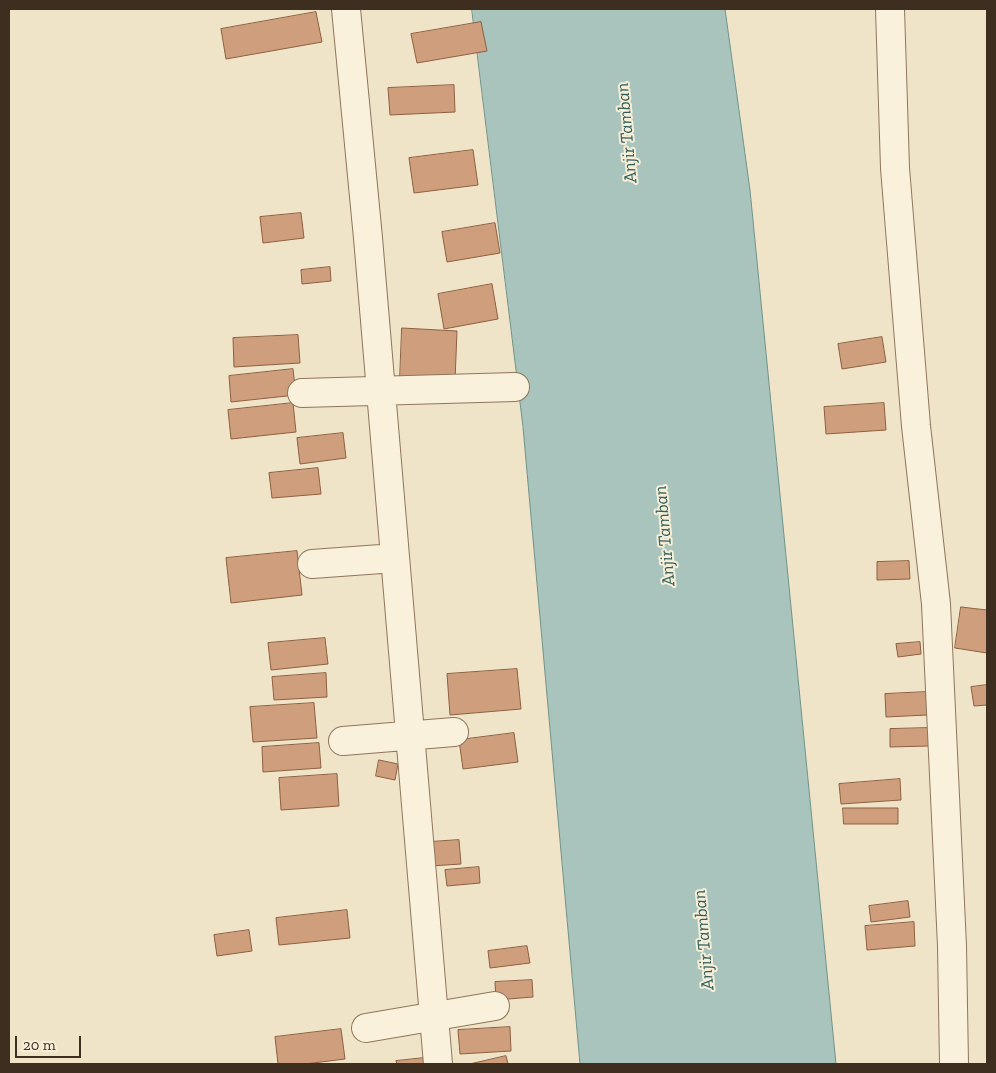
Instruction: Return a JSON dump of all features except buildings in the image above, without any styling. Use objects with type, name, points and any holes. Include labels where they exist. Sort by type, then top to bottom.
[{"type":"street","points":[[346,9],[381,390],[438,1064]]},
{"type":"street","points":[[890,9],[896,178],[916,426],[936,604],[952,946],[954,1064]]},
{"type":"street","points":[[302,393],[515,387]]},
{"type":"street","points":[[312,564],[395,558]]},
{"type":"street","points":[[343,741],[454,732]]},
{"type":"street","points":[[366,1028],[495,1006]]},
{"type":"water","name":"Anjir Tamban","points":[[472,9],[725,9],[750,190],[836,1064],[580,1064],[523,427]]}]
